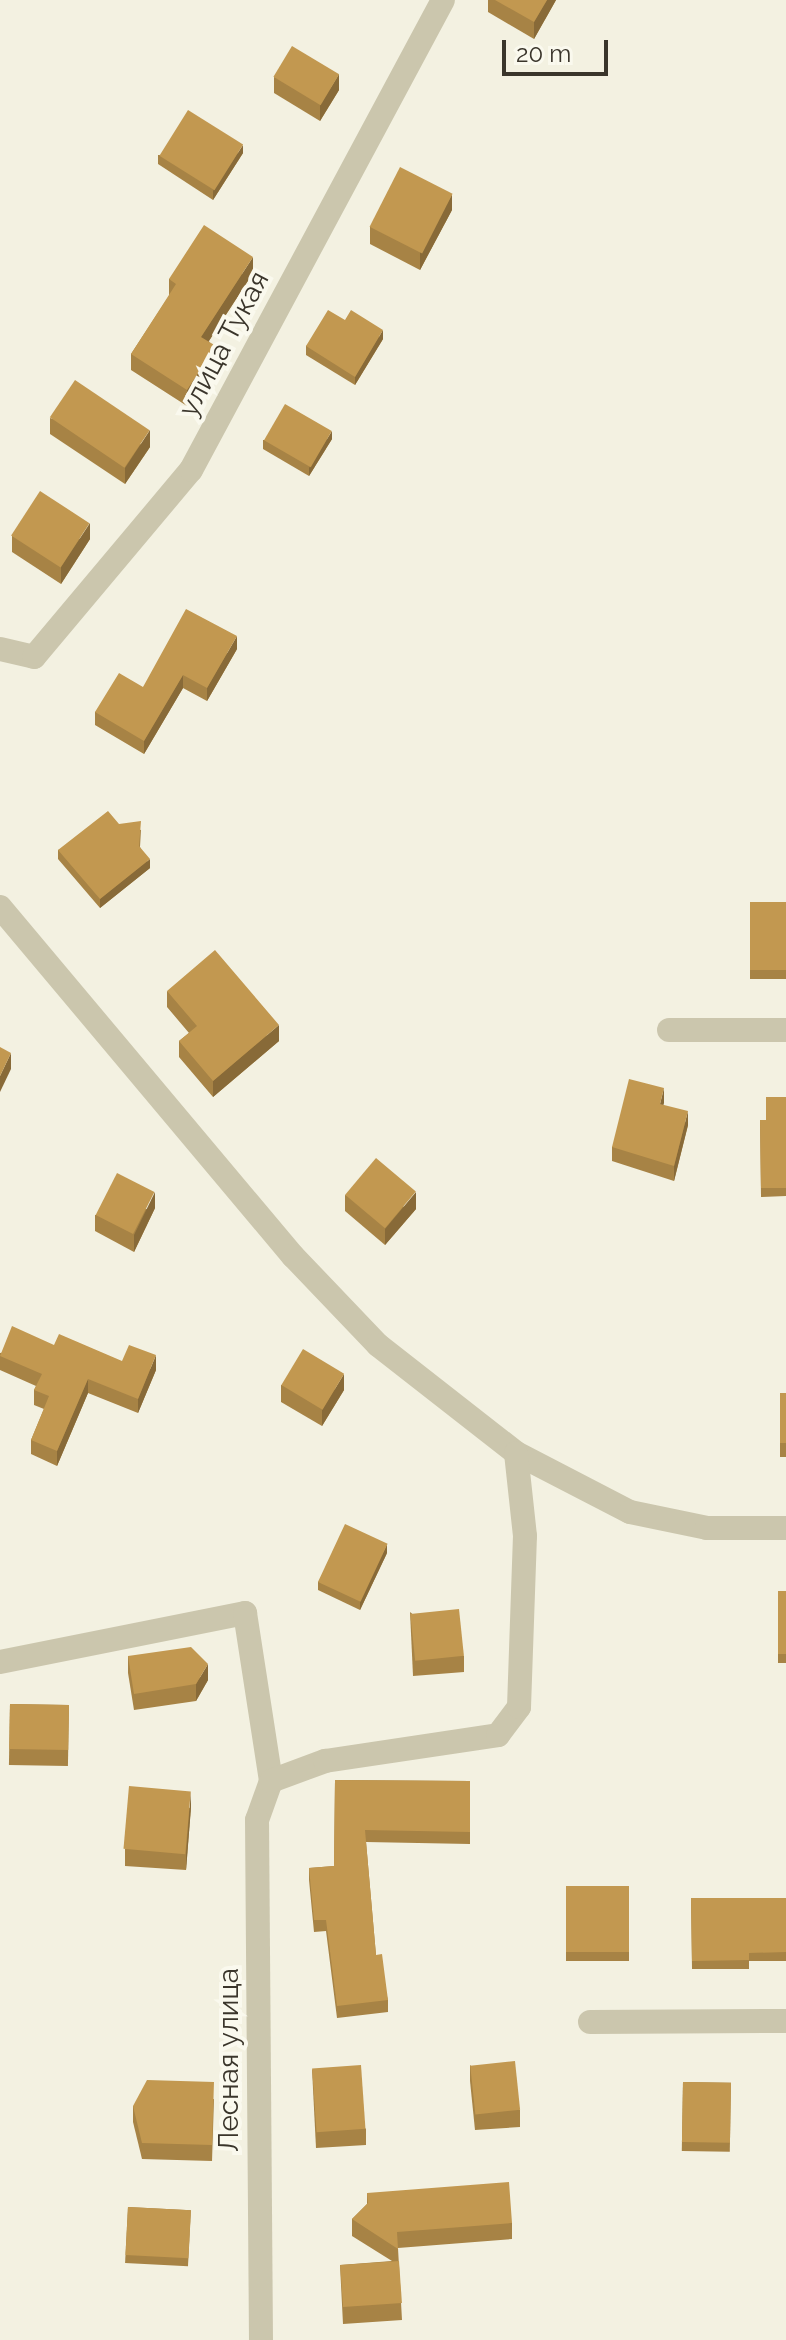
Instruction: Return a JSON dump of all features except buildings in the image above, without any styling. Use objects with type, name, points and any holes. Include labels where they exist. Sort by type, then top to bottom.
[{"type":"street","name":"улица Тукая","points":[[0,649],[34,657],[191,470],[443,0]]},
{"type":"street","points":[[0,907],[293,1256],[378,1345],[516,1453],[630,1512],[707,1528],[786,1528]]},
{"type":"street","points":[[669,1030],[786,1030]]},
{"type":"street","points":[[0,1662],[245,1613],[271,1781],[325,1761],[498,1735],[519,1707],[525,1536],[516,1453]]},
{"type":"street","name":"Лесная улица","points":[[261,2340],[257,1820],[271,1781]]},
{"type":"street","points":[[590,2022],[786,2021]]}]
